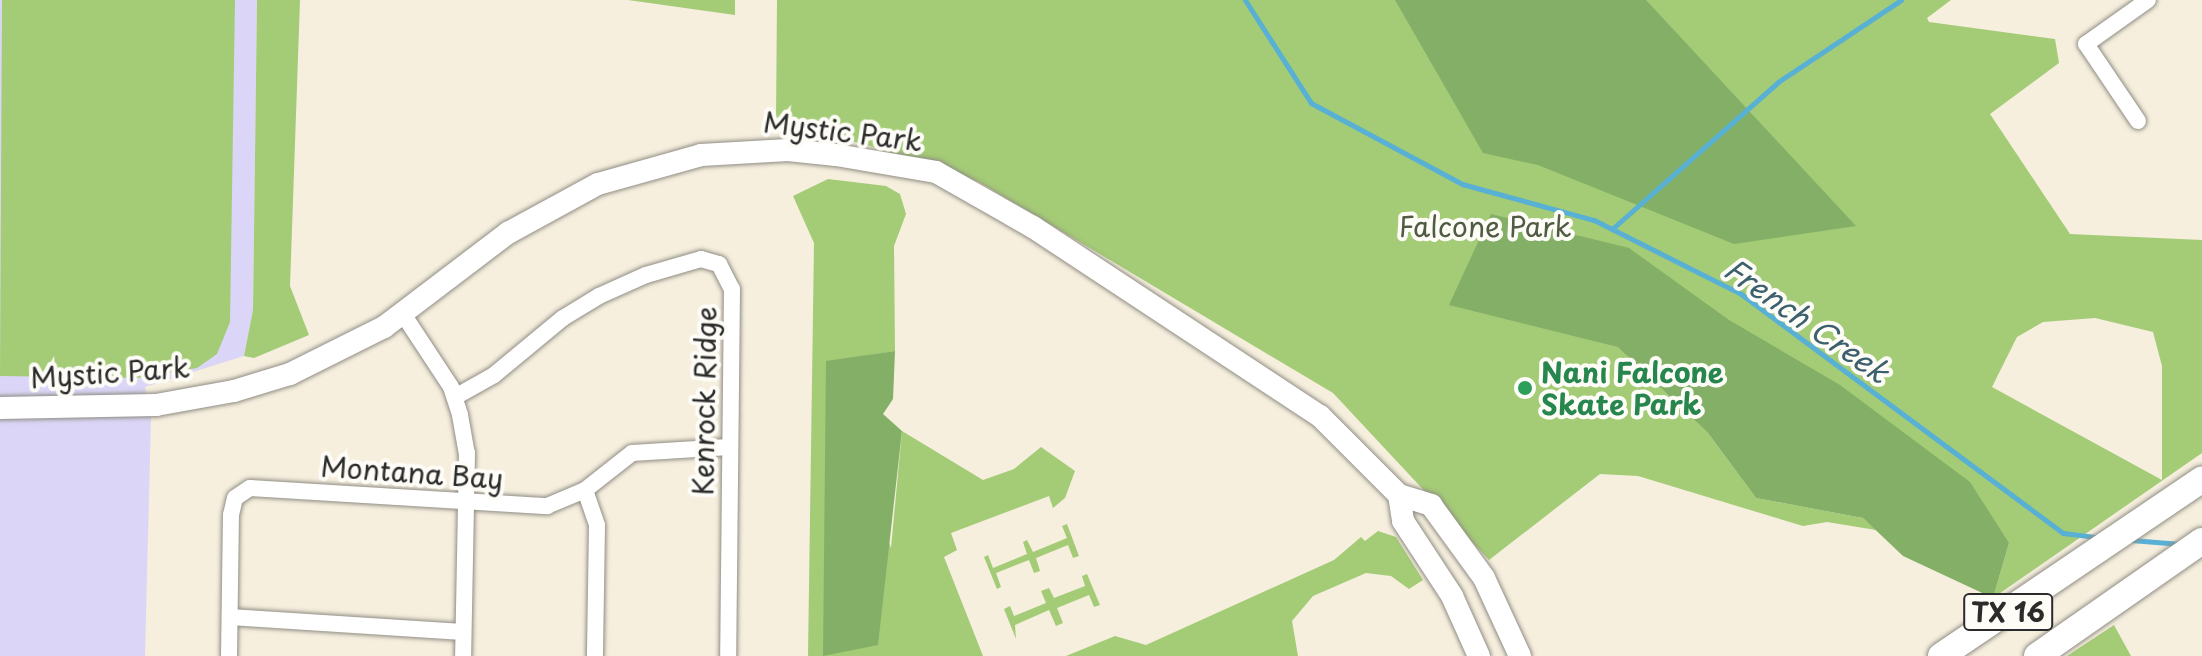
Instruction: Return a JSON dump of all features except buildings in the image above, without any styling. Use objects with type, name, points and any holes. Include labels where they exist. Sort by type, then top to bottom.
[{"type":"main road","name":"TX 16","points":[[1941,656],[2202,479]]},
{"type":"main road","name":"TX 16","points":[[2037,656],[2202,541]]},
{"type":"street","points":[[2138,121],[2086,44],[2148,0]]},
{"type":"street","name":"Mystic Park","points":[[0,408],[156,405],[234,391],[328,357],[403,314],[508,233],[586,190],[638,169],[701,155],[788,150],[936,172],[1033,227],[1320,416],[1399,495],[1431,505],[1484,578],[1520,656]]},
{"type":"street","name":"Kenrock Ridge","points":[[455,397],[494,375],[563,318],[599,296],[646,275],[712,261],[725,270],[732,289],[728,656]]},
{"type":"street","points":[[403,314],[455,397],[467,453],[463,656]]},
{"type":"street","name":"Montana Bay","points":[[229,656],[231,515],[235,498],[250,488],[547,506],[585,490],[632,453],[729,447]]},
{"type":"street","points":[[585,490],[597,525],[595,656]]},
{"type":"street","name":"Mystic Park","points":[[1399,495],[1403,521],[1452,596],[1479,656]]},
{"type":"street","points":[[230,617],[463,632]]},
{"type":"shaded area","points":[[0,0],[257,0],[253,311],[244,356],[145,387],[151,417],[145,656],[0,656]]},
{"type":"green space","points":[[2,0],[235,0],[230,322],[217,354],[197,368],[137,378],[0,376]]},
{"type":"green space","points":[[257,0],[300,0],[290,286],[309,335],[254,358],[244,356],[253,310]]},
{"type":"green space","points":[[628,0],[735,0],[735,15]]},
{"type":"green space","name":"Falcone Park","points":[[777,0],[1951,0],[1927,18],[1929,22],[2055,39],[2059,63],[1990,114],[2070,234],[2202,240],[2202,453],[1993,598],[2009,543],[1701,300],[1661,388],[1708,433],[1756,498],[1863,518],[1876,530],[1827,522],[1803,526],[1638,476],[1600,474],[1489,560],[1333,393],[979,182],[861,143],[799,134],[776,119]],"holes":[[[2095,318],[2153,332],[2162,366],[2162,480],[1992,387],[2017,337],[2043,322]]]},
{"type":"green space","points":[[1395,0],[1646,0],[1856,226],[1734,244],[1538,165],[1483,153]]},
{"type":"green space","points":[[828,179],[886,186],[900,194],[906,214],[894,246],[895,351],[826,362],[891,548],[902,431],[983,480],[1014,469],[1041,447],[1075,471],[1065,498],[1053,508],[1049,496],[951,533],[957,550],[944,557],[983,656],[808,656],[814,243],[793,196]]},
{"type":"green space","points":[[1491,214],[1629,248],[1729,320],[1840,385],[1970,482],[2009,543],[1993,598],[1903,556],[1863,518],[1756,498],[1708,433],[1618,347],[1449,305]]},
{"type":"green space","points":[[895,351],[893,399],[883,414],[902,431],[878,645],[823,656],[826,361]]},
{"type":"green space","points":[[1067,524],[1079,556],[1073,558],[1068,545],[1036,558],[1040,571],[1034,573],[1029,560],[996,573],[1001,587],[997,589],[984,557],[988,555],[993,568],[1027,554],[1023,542],[1027,540],[1033,552],[1067,538],[1062,526]]},
{"type":"green space","points":[[1378,531],[1396,537],[1423,580],[1409,589],[1391,576],[1366,573],[1313,596],[1292,621],[1298,656],[1066,656],[1115,636],[1146,645],[1334,560],[1361,537],[1365,541]]},
{"type":"green space","points":[[1087,574],[1100,605],[1094,607],[1089,595],[1057,608],[1063,623],[1056,626],[1049,610],[1015,625],[1016,639],[1004,609],[1010,606],[1014,616],[1046,603],[1041,591],[1049,588],[1054,598],[1085,586],[1082,576]]},
{"type":"green space","points":[[2114,625],[2131,656],[2067,656]]},
{"type":"waterway","name":"French Creek","points":[[1245,0],[1311,103],[1462,184],[1594,220],[1741,294],[2063,533],[2097,537]]},
{"type":"waterway","points":[[1612,229],[1778,82],[1901,0]]},
{"type":"waterway","name":"French Creek","points":[[2131,540],[2181,544]]},
{"type":"place","name":"Nani Falcone Skate Park","points":[[1525,388]]}]
